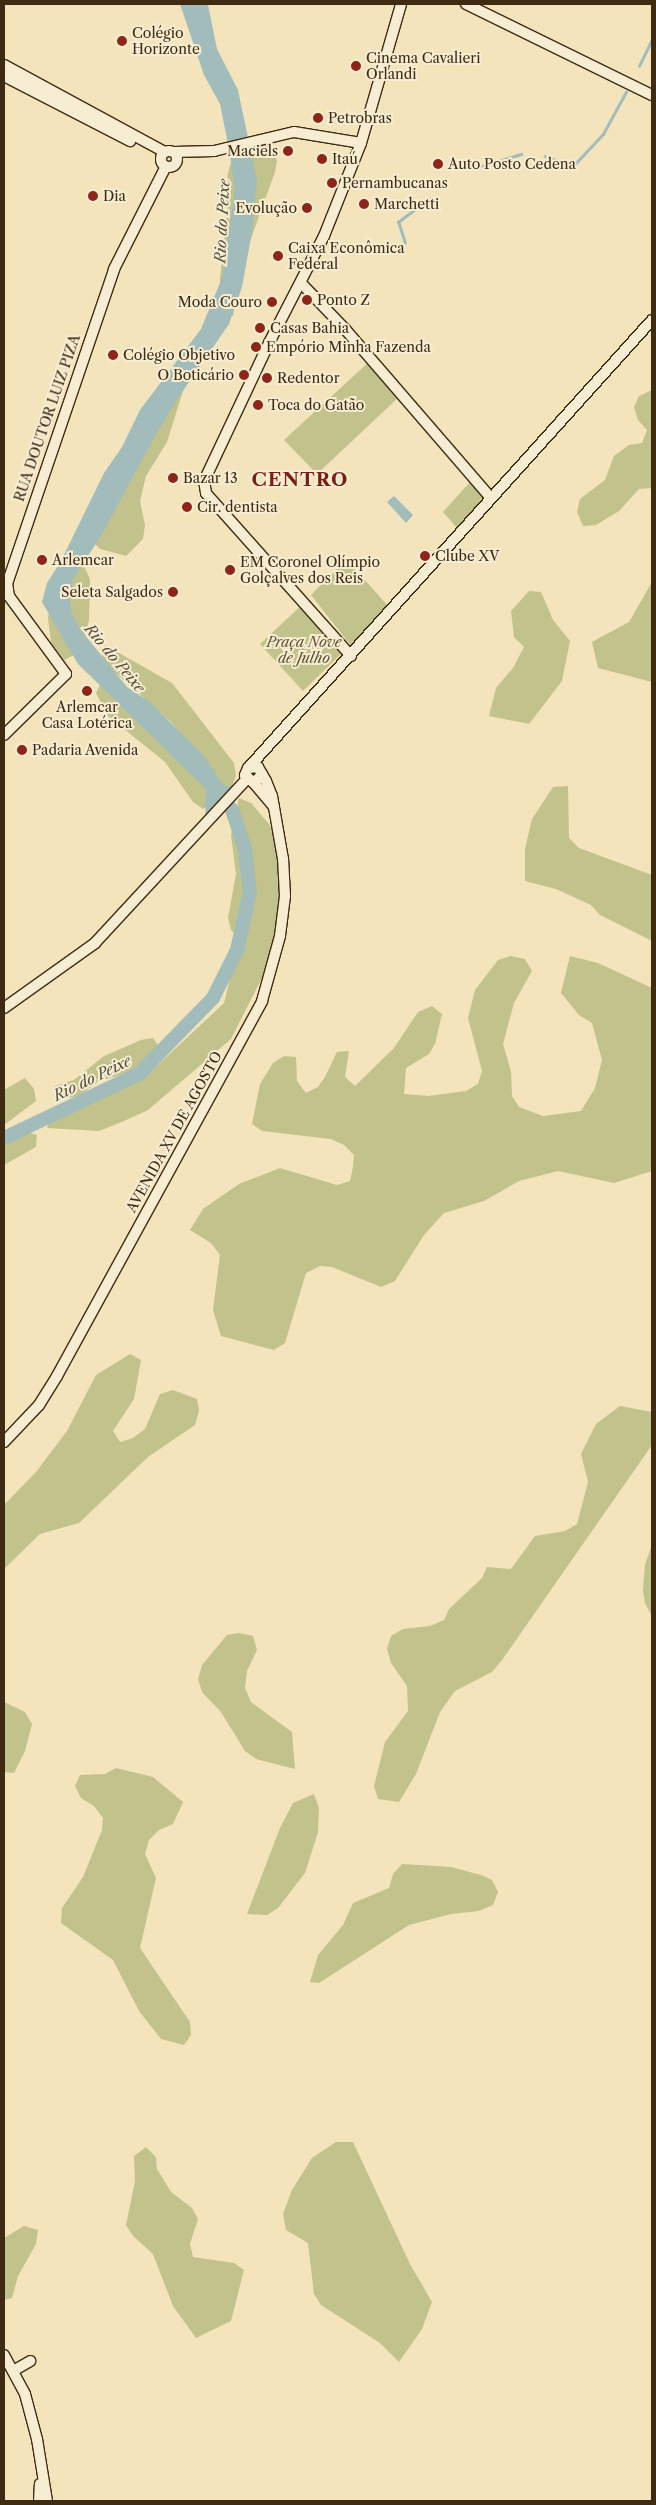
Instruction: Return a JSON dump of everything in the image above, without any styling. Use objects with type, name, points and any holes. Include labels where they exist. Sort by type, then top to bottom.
[{"type":"street","points":[[351,656],[204,488],[269,343],[324,236],[360,143],[401,4]]},
{"type":"street","points":[[466,4],[652,95]]},
{"type":"street","points":[[4,65],[168,158]]},
{"type":"street","points":[[4,76],[168,158],[214,152],[294,132],[360,143]]},
{"type":"street","name":"RUA DOUTOR LUIZ PIZA","points":[[4,735],[66,674],[9,596],[7,584],[114,269],[168,158]]},
{"type":"street","points":[[301,283],[345,329],[491,498]]},
{"type":"street","points":[[274,807],[250,781],[245,772],[652,320]]},
{"type":"street","points":[[4,1008],[95,943],[205,823],[240,789],[262,773],[275,739]]},
{"type":"street","points":[[250,766],[258,767],[262,773]]},
{"type":"street","name":"AVENIDA XV DE AGOSTO","points":[[4,1442],[35,1410],[57,1376],[262,1001],[280,936],[285,896],[274,807],[262,773]]},
{"type":"street","points":[[4,2355],[25,2394],[41,2463],[47,2501]]},
{"type":"street","points":[[13,2371],[30,2361]]},
{"type":"street","points":[[39,2501],[41,2463]]},
{"type":"green space","points":[[262,141],[272,148],[277,160],[275,172],[240,269],[233,316],[225,316],[220,305],[220,279],[228,203],[227,178],[230,165]]},
{"type":"green space","points":[[371,360],[400,396],[317,474],[284,440]]},
{"type":"green space","points":[[184,377],[183,391],[167,442],[146,476],[140,501],[145,525],[143,539],[126,556],[100,549],[92,541]]},
{"type":"green space","points":[[652,390],[652,488],[639,489],[619,511],[596,525],[583,526],[577,512],[580,499],[605,480],[614,456],[629,445],[642,443],[647,430],[638,420],[634,407],[639,396]]},
{"type":"green space","points":[[471,481],[485,496],[457,528],[443,512]]},
{"type":"green space","name":"Praça Nove de Julho","points":[[346,559],[388,606],[352,647],[311,595]]},
{"type":"green space","points":[[73,564],[85,568],[90,579],[89,620],[83,645],[76,654],[64,660],[51,643],[48,617],[57,581]]},
{"type":"green space","points":[[652,582],[652,682],[598,668],[592,642],[629,622]]},
{"type":"green space","points":[[529,591],[541,592],[553,620],[570,641],[562,681],[529,724],[489,716],[496,688],[513,668],[524,647],[514,637],[511,611]]},
{"type":"green space","name":"Praça Nove de Julho","points":[[304,603],[342,653],[303,691],[260,644]]},
{"type":"green space","points":[[105,645],[172,683],[234,763],[236,775],[232,786],[225,789],[171,722],[109,667],[102,657]]},
{"type":"green space","points":[[102,681],[215,794],[213,802],[203,809],[193,802],[165,762],[108,716],[96,693]]},
{"type":"green space","points":[[568,786],[569,838],[579,848],[652,875],[652,941],[600,915],[591,905],[556,889],[525,881],[525,849],[532,819],[553,787]]},
{"type":"green space","points":[[239,798],[251,803],[269,824],[279,848],[281,878],[274,943],[268,966],[231,1039],[148,1110],[99,1131],[47,1128],[51,1115],[146,1076],[224,1003],[240,939],[231,930],[228,918],[236,874],[231,835]]},
{"type":"green space","points":[[511,956],[525,959],[532,971],[514,1003],[503,1044],[511,1071],[512,1096],[519,1107],[543,1116],[581,1111],[595,1088],[602,1060],[592,1023],[579,1015],[561,993],[570,956],[598,963],[652,988],[652,1171],[614,1183],[558,1171],[519,1181],[484,1201],[444,1213],[424,1235],[395,1281],[381,1287],[332,1267],[320,1266],[306,1273],[285,1343],[274,1350],[221,1336],[213,1310],[220,1255],[211,1243],[190,1230],[203,1209],[239,1184],[280,1168],[337,1185],[350,1181],[353,1167],[354,1155],[344,1145],[331,1139],[262,1131],[252,1124],[260,1084],[273,1063],[284,1056],[296,1057],[297,1081],[306,1093],[318,1087],[337,1052],[349,1051],[345,1077],[355,1086],[394,1048],[418,1012],[432,1006],[442,1014],[435,1044],[429,1054],[406,1068],[404,1094],[428,1096],[466,1091],[478,1084],[482,1071],[468,1018],[475,990],[498,960]]},
{"type":"green space","points":[[153,1038],[160,1048],[157,1060],[147,1068],[99,1081],[79,1096],[67,1098],[56,1091],[55,1086],[74,1080],[104,1056],[141,1040]]},
{"type":"green space","points":[[25,1078],[34,1089],[36,1101],[4,1125],[4,1090]]},
{"type":"green space","points":[[23,1131],[37,1135],[36,1147],[4,1165],[4,1138]]},
{"type":"green space","points":[[130,1354],[141,1360],[134,1399],[113,1431],[120,1442],[133,1438],[145,1429],[160,1394],[173,1390],[197,1399],[199,1411],[195,1425],[148,1457],[79,1523],[40,1534],[4,1569],[4,1505],[36,1472],[67,1431],[96,1375]]},
{"type":"green space","points":[[620,1406],[652,1412],[652,1445],[502,1660],[492,1672],[455,1691],[440,1712],[416,1774],[399,1802],[378,1799],[374,1786],[385,1742],[408,1711],[407,1686],[391,1663],[387,1649],[391,1636],[403,1629],[430,1626],[444,1620],[449,1609],[482,1578],[487,1567],[511,1569],[535,1536],[565,1531],[577,1524],[588,1482],[581,1454],[596,1424]]},
{"type":"green space","points":[[652,1545],[652,1616],[645,1603],[643,1591],[645,1564]]},
{"type":"green space","points":[[239,1633],[253,1636],[257,1650],[247,1671],[245,1688],[251,1702],[292,1732],[295,1769],[256,1759],[245,1751],[221,1712],[202,1692],[198,1679],[202,1665],[227,1635]]},
{"type":"green space","points":[[4,1702],[25,1712],[32,1724],[25,1751],[14,1773],[4,1772]]},
{"type":"green space","points":[[116,1768],[153,1777],[183,1802],[173,1824],[159,1830],[149,1840],[145,1854],[156,1878],[140,1948],[190,2022],[191,2035],[184,2045],[161,2039],[139,2011],[113,1960],[61,1923],[62,1908],[83,1877],[102,1830],[103,1818],[94,1806],[81,1798],[75,1786],[80,1775],[105,1774]]},
{"type":"green space","points":[[314,1794],[319,1808],[318,1832],[305,1873],[278,1908],[267,1915],[247,1914],[280,1828],[293,1803]]},
{"type":"green space","points":[[402,1864],[451,1867],[481,1875],[492,1880],[498,1892],[493,1905],[479,1911],[451,1914],[409,1925],[319,1983],[310,1982],[318,1955],[343,1925],[353,1903],[389,1888],[393,1874]]},
{"type":"green space","points":[[336,2142],[353,2142],[410,2264],[432,2302],[422,2329],[399,2362],[380,2343],[321,2305],[314,2294],[308,2243],[286,2230],[283,2214],[292,2190],[312,2158]]},
{"type":"green space","points":[[146,2147],[156,2157],[157,2169],[171,2192],[192,2208],[198,2219],[190,2244],[193,2257],[234,2263],[244,2270],[231,2321],[196,2338],[173,2306],[153,2254],[133,2236],[126,2225],[135,2181],[134,2156]]},
{"type":"green space","points":[[24,2226],[38,2230],[36,2244],[18,2276],[12,2298],[4,2300],[4,2238]]},
{"type":"water","points":[[180,4],[208,5],[217,49],[238,90],[257,181],[252,232],[242,287],[229,324],[176,401],[151,443],[101,536],[73,579],[69,599],[72,614],[80,629],[127,687],[150,702],[204,756],[223,785],[240,789],[205,823],[206,789],[78,664],[42,602],[47,583],[61,561],[104,473],[122,447],[140,410],[201,329],[222,278],[235,190],[229,149],[220,104],[204,75]]},
{"type":"water","points":[[394,496],[413,515],[406,523],[387,502]]},
{"type":"waterway","points":[[639,66],[652,39]]},
{"type":"waterway","points":[[545,156],[573,166],[603,134],[626,92]]},
{"type":"waterway","points":[[482,166],[521,154]]},
{"type":"waterway","points":[[405,243],[398,222],[429,199]]},
{"type":"waterway","name":"Rio do Peixe","points":[[4,1138],[139,1074],[213,998],[237,950],[250,892],[245,849],[232,810],[217,791]]},
{"type":"place","name":"Colégio Horizonte","points":[[122,41]]},
{"type":"place","name":"Cinema Cavalieri Orlandi","points":[[356,66]]},
{"type":"place","name":"Petrobras","points":[[318,118]]},
{"type":"place","name":"Maciels","points":[[288,151]]},
{"type":"place","name":"Itaú","points":[[322,159]]},
{"type":"place","name":"Auto Posto Cedena","points":[[438,164]]},
{"type":"place","name":"Pernambucanas","points":[[332,183]]},
{"type":"place","name":"Dia","points":[[93,196]]},
{"type":"place","name":"Marchetti","points":[[364,204]]},
{"type":"place","name":"Evolução","points":[[307,208]]},
{"type":"place","name":"Caixa Econômica Federal","points":[[278,256]]},
{"type":"place","name":"Ponto Z","points":[[307,300]]},
{"type":"place","name":"Moda Couro","points":[[272,302]]},
{"type":"place","name":"Casas Bahia","points":[[260,328]]},
{"type":"place","name":"Empório Minha Fazenda","points":[[256,347]]},
{"type":"place","name":"Colégio Objetivo","points":[[113,355]]},
{"type":"place","name":"O Boticário","points":[[244,375]]},
{"type":"place","name":"Redentor","points":[[267,378]]},
{"type":"place","name":"Toca do Gatão","points":[[258,405]]},
{"type":"place","name":"Bazar 13","points":[[173,478]]},
{"type":"place","name":"Cir. dentista","points":[[187,507]]},
{"type":"place","name":"Clube XV","points":[[425,556]]},
{"type":"place","name":"Arlemcar","points":[[42,560]]},
{"type":"place","name":"EM Coronel Olímpio Golçalves dos Reis","points":[[230,570]]},
{"type":"place","name":"Seleta Salgados","points":[[173,592]]},
{"type":"place","name":"Arlemcar Casa Lotérica","points":[[87,691]]},
{"type":"place","name":"Padaria Avenida","points":[[22,750]]},
{"type":"district","name":"CENTRO","points":[[300,480]]}]
